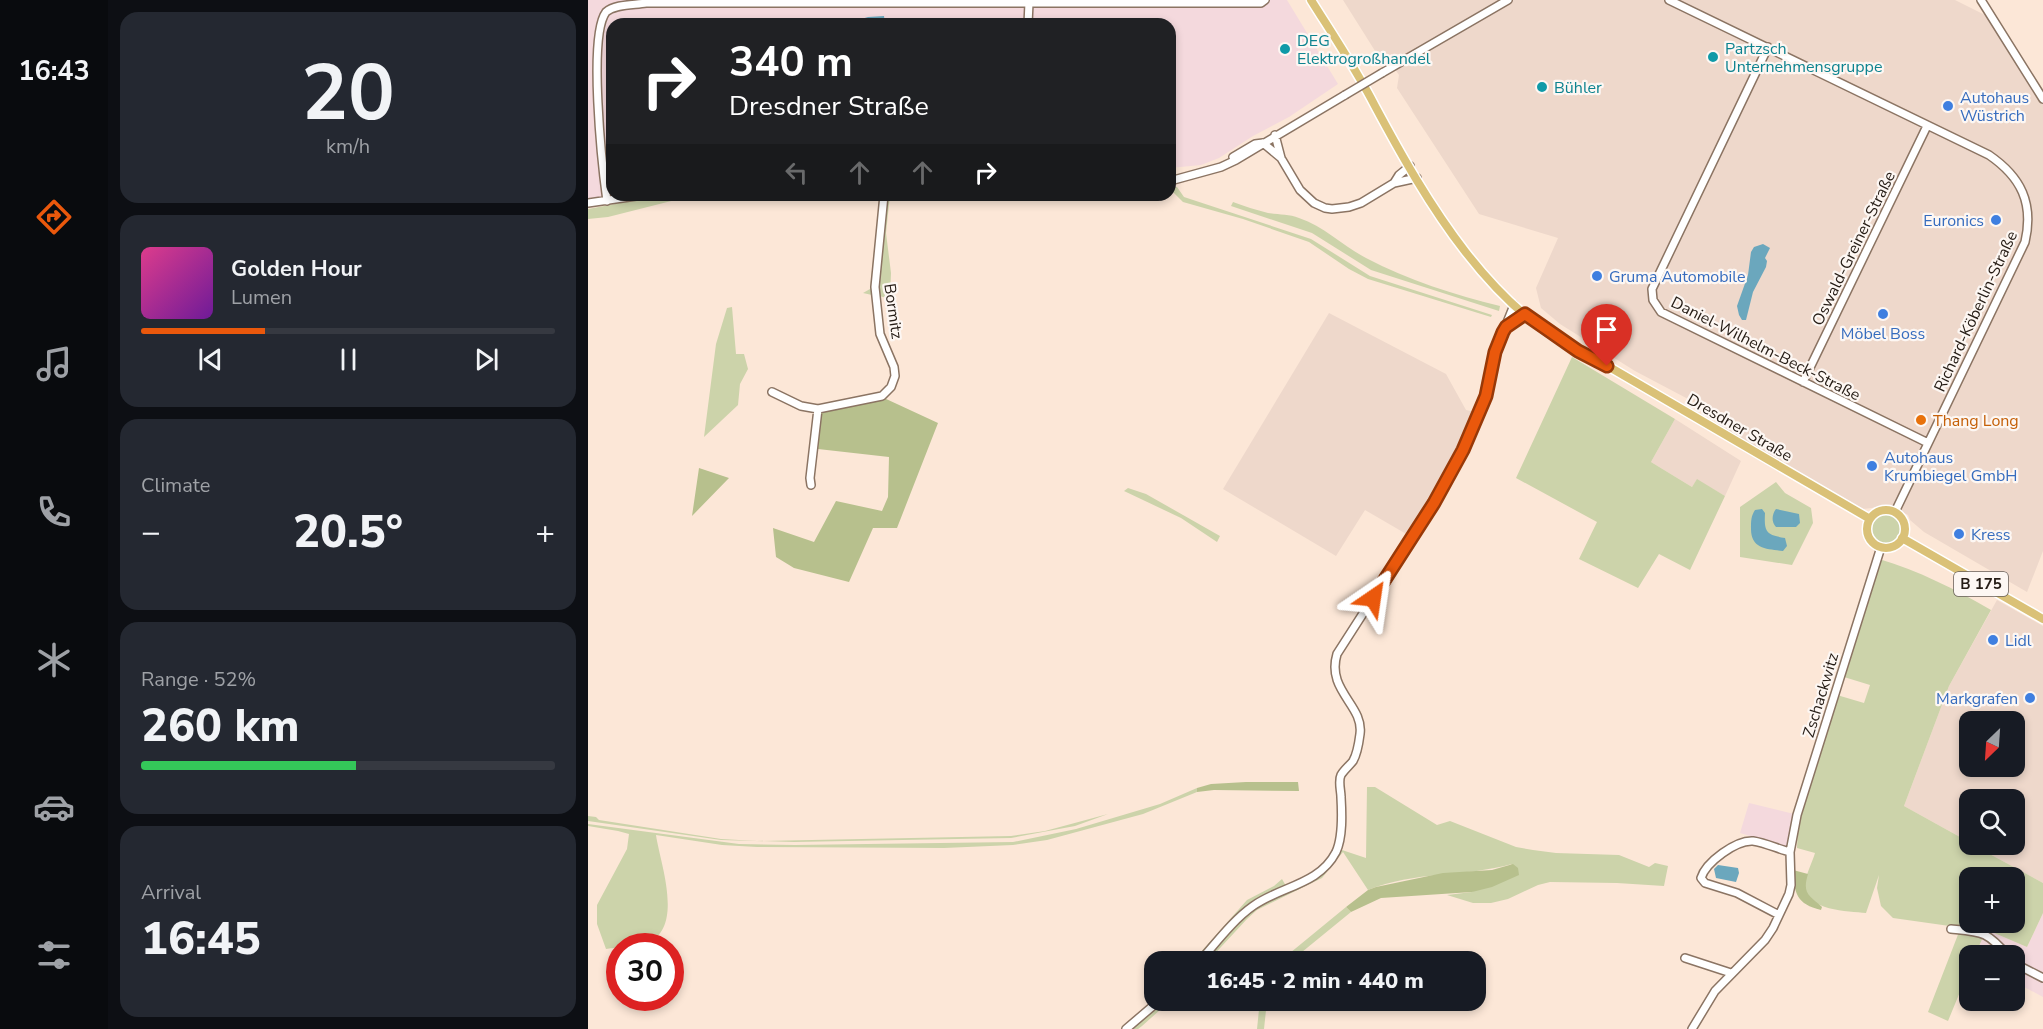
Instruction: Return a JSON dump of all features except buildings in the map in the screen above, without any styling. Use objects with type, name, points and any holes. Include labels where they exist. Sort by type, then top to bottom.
[{"type":"main road","name":"Dresdner Straße","points":[[1311,0],[1407,154],[1410,166],[1443,221],[1473,262],[1514,305],[1547,331],[1578,351],[1870,519]]},
{"type":"main road","points":[[1881,511],[1895,512],[1903,521],[1905,533],[1893,546],[1881,547],[1869,537],[1870,519],[1881,511]]},
{"type":"main road","name":"B 175","points":[[1902,538],[2043,619]]},
{"type":"street","points":[[606,194],[594,106],[593,40],[605,12],[617,7],[646,3],[1241,1],[1261,3],[1265,0]]},
{"type":"street","points":[[1176,179],[1215,167],[1255,144],[1263,143],[1508,0]]},
{"type":"street","name":"Richard-Köberlin-Straße","points":[[1669,0],[1989,155],[2013,174],[2025,197],[2028,223],[2022,250],[1895,512]]},
{"type":"street","points":[[1981,0],[2043,99]]},
{"type":"street","points":[[1028,18],[1029,3]]},
{"type":"street","name":"Daniel-Wilhelm-Beck-Straße","points":[[1768,47],[1652,289],[1653,300],[1661,312],[1928,443]]},
{"type":"street","name":"Oswald-Greiner-Straße","points":[[1803,382],[1927,126]]},
{"type":"street","points":[[1275,135],[1281,158],[1300,190],[1307,198],[1332,209],[1361,203],[1394,183],[1417,178]]},
{"type":"street","points":[[1263,143],[1281,158]]},
{"type":"street","points":[[1394,183],[1399,175],[1410,166]]},
{"type":"street","points":[[588,203],[607,201]]},
{"type":"street","name":"Bormitz","points":[[772,392],[801,406],[818,409],[882,396],[888,392],[894,381],[894,368],[880,334],[875,287],[883,201]]},
{"type":"street","points":[[1210,951],[1254,905],[1311,878],[1324,868],[1335,852],[1341,826],[1341,775],[1354,759],[1361,724],[1340,686],[1335,667],[1337,654],[1446,483],[1482,409],[1495,352],[1514,305]]},
{"type":"street","points":[[1506,327],[1525,314]]},
{"type":"street","points":[[811,485],[818,409]]},
{"type":"street","name":"Zschackwitz","points":[[1692,1029],[1706,1002],[1731,973],[1765,940],[1788,897],[1791,885],[1790,852],[1800,804],[1881,547]]},
{"type":"street","points":[[1779,915],[1737,893],[1705,883],[1701,878],[1711,862],[1743,843],[1755,841],[1790,852]]},
{"type":"street","points":[[1952,929],[1984,933],[1999,945]]},
{"type":"street","points":[[1685,958],[1731,973]]},
{"type":"street","points":[[2025,969],[2043,978]]},
{"type":"street","points":[[1126,1029],[1147,1011]]},
{"type":"shaded area","points":[[588,0],[1287,0],[1338,84],[1289,117],[1219,158],[1201,165],[1176,167],[1176,18],[606,18],[606,200],[588,203]]},
{"type":"shaded area","points":[[1343,0],[1955,0],[1989,17],[2028,84],[2043,104],[2043,551],[2027,592],[1924,532],[1910,520],[1908,515],[1897,509],[1880,507],[1863,509],[1719,427],[1707,409],[1635,371],[1560,324],[1541,308],[1536,288],[1558,238],[1479,214],[1397,88],[1399,75],[1388,59],[1377,54]]},
{"type":"shaded area","points":[[1329,313],[1446,374],[1466,410],[1475,412],[1438,488],[1408,535],[1365,510],[1336,556],[1223,489]]},
{"type":"shaded area","points":[[1675,419],[1741,461],[1725,496],[1697,480],[1692,487],[1651,462]]},
{"type":"shaded area","points":[[1997,600],[2043,626],[2043,883],[2025,873],[2025,867],[2014,867],[1991,855],[2025,855],[2025,789],[1959,789],[1959,836],[1904,806],[1949,686]]},
{"type":"shaded area","points":[[1749,803],[1794,814],[1787,847],[1740,833]]},
{"type":"shaded area","points":[[2043,913],[2043,997],[2025,987],[2025,946],[2027,947]]},
{"type":"shaded area","points":[[1994,933],[2022,945],[1980,945],[1984,935]]},
{"type":"green space","points":[[1176,187],[1184,197],[1311,239],[1370,276],[1492,315],[1491,317],[1368,279],[1309,242],[1243,219],[1183,202],[1176,195]]},
{"type":"green space","points":[[631,201],[671,201],[608,217],[588,219],[588,209]]},
{"type":"green space","points":[[879,201],[881,201],[872,295],[863,293],[870,289]]},
{"type":"green space","points":[[885,201],[889,201],[886,233],[891,273],[890,298],[877,296]]},
{"type":"green space","points":[[1233,202],[1308,222],[1382,266],[1432,286],[1500,306],[1499,311],[1371,270],[1312,233],[1231,206]]},
{"type":"green space","points":[[732,307],[736,354],[744,354],[748,369],[740,384],[738,405],[704,437],[716,344],[727,308]]},
{"type":"green space","points":[[1572,357],[1675,419],[1651,462],[1692,487],[1697,479],[1725,496],[1690,570],[1659,554],[1638,588],[1579,559],[1597,522],[1516,478]]},
{"type":"green space","points":[[884,398],[938,423],[897,528],[873,528],[849,582],[794,568],[776,557],[773,528],[814,542],[836,501],[882,511],[888,497],[889,457],[818,449],[821,410]]},
{"type":"green space","points":[[699,468],[729,478],[692,516]]},
{"type":"green space","points":[[1776,482],[1785,493],[1811,508],[1813,523],[1792,565],[1740,557],[1740,507]]},
{"type":"green space","points":[[1128,488],[1146,494],[1220,536],[1217,542],[1181,518],[1124,491]]},
{"type":"green space","points":[[1886,515],[1896,519],[1900,529],[1896,539],[1886,543],[1876,539],[1872,529],[1876,519]]},
{"type":"green space","points":[[1879,559],[1936,581],[1991,610],[1949,686],[1904,806],[1959,836],[1959,855],[1991,855],[2014,867],[1959,867],[1959,927],[1893,918],[1881,906],[1877,888],[1879,875],[1866,913],[1829,908],[1812,900],[1807,894],[1805,882],[1815,853],[1797,848],[1798,825],[1837,695],[1864,703],[1870,685],[1844,677]]},
{"type":"green space","points":[[1298,782],[1299,791],[1214,790],[1197,792],[1197,788],[1211,784]]},
{"type":"green space","points":[[1367,787],[1375,787],[1437,825],[1450,821],[1516,847],[1556,853],[1619,855],[1649,867],[1655,863],[1668,866],[1664,886],[1550,882],[1508,899],[1491,903],[1473,903],[1447,895],[1472,892],[1512,864],[1477,871],[1403,880],[1368,890],[1343,852],[1322,878],[1257,910],[1217,951],[1212,951],[1255,907],[1311,881],[1339,849],[1366,858]]},
{"type":"green space","points":[[1197,788],[1197,792],[1143,814],[1047,840],[1013,845],[944,848],[757,847],[722,845],[656,835],[665,878],[668,910],[665,924],[659,933],[606,933],[606,949],[597,924],[597,905],[627,849],[629,834],[588,826],[588,824],[739,844],[1013,842],[1076,829],[1160,804]]},
{"type":"green space","points":[[1108,814],[1075,826],[1011,838],[757,841],[1011,836],[1045,831]]},
{"type":"green space","points":[[588,816],[599,820],[721,839],[757,841],[721,840],[588,821]]},
{"type":"green space","points":[[1513,864],[1518,868],[1519,875],[1492,887],[1472,892],[1381,898],[1351,912],[1346,907],[1368,890],[1376,887],[1443,873],[1492,870]]},
{"type":"green space","points":[[1793,870],[1808,874],[1806,890],[1810,897],[1822,907],[1821,910],[1807,905],[1798,897],[1794,886]]},
{"type":"green space","points":[[2025,873],[2043,883],[2043,913],[2027,947],[1994,933],[2025,933]]},
{"type":"green space","points":[[1282,879],[1286,886],[1251,903],[1206,951],[1202,951],[1247,900],[1274,886]]},
{"type":"green space","points":[[1346,907],[1351,912],[1303,951],[1292,951]]},
{"type":"green space","points":[[1959,932],[1984,935],[1980,945],[1959,945],[1959,994],[1948,1021],[1928,1012]]},
{"type":"green space","points":[[1152,1011],[1159,1011],[1138,1029],[1129,1029]]},
{"type":"green space","points":[[1259,1011],[1266,1011],[1264,1029],[1257,1029]]},
{"type":"water","points":[[884,16],[884,18],[865,18]]},
{"type":"water","points":[[1763,244],[1770,248],[1765,258],[1766,267],[1753,292],[1746,320],[1742,320],[1737,306],[1748,275],[1751,252],[1754,247]]},
{"type":"water","points":[[1762,509],[1765,513],[1768,532],[1785,538],[1787,546],[1783,551],[1761,547],[1754,541],[1751,529],[1752,517],[1755,510]]},
{"type":"water","points":[[1776,509],[1799,514],[1800,523],[1796,527],[1776,527],[1773,518]]},
{"type":"water","points":[[1718,865],[1738,868],[1736,882],[1716,878],[1714,869]]},
{"type":"place","name":"DEG Elektrogroßhandel","points":[[1285,49]]},
{"type":"place","name":"Partzsch Unternehmensgruppe","points":[[1713,57]]},
{"type":"place","name":"Bühler","points":[[1542,87]]},
{"type":"place","name":"Autohaus Wüstrich","points":[[1948,106]]},
{"type":"place","name":"Euronics","points":[[1996,220]]},
{"type":"place","name":"Gruma Automobile","points":[[1597,276]]},
{"type":"place","name":"Möbel Boss","points":[[1883,314]]},
{"type":"place","name":"Thang Long","points":[[1921,420]]},
{"type":"place","name":"Autohaus Krumbiegel GmbH","points":[[1872,466]]},
{"type":"place","name":"Kress","points":[[1959,534]]},
{"type":"place","name":"Lidl","points":[[1993,640]]},
{"type":"place","name":"Markgrafen","points":[[2030,698]]},
{"type":"route","points":[[1373,598],[1434,503],[1463,450],[1482,409],[1495,352],[1506,327],[1525,314],[1578,351],[1607,366]]}]
